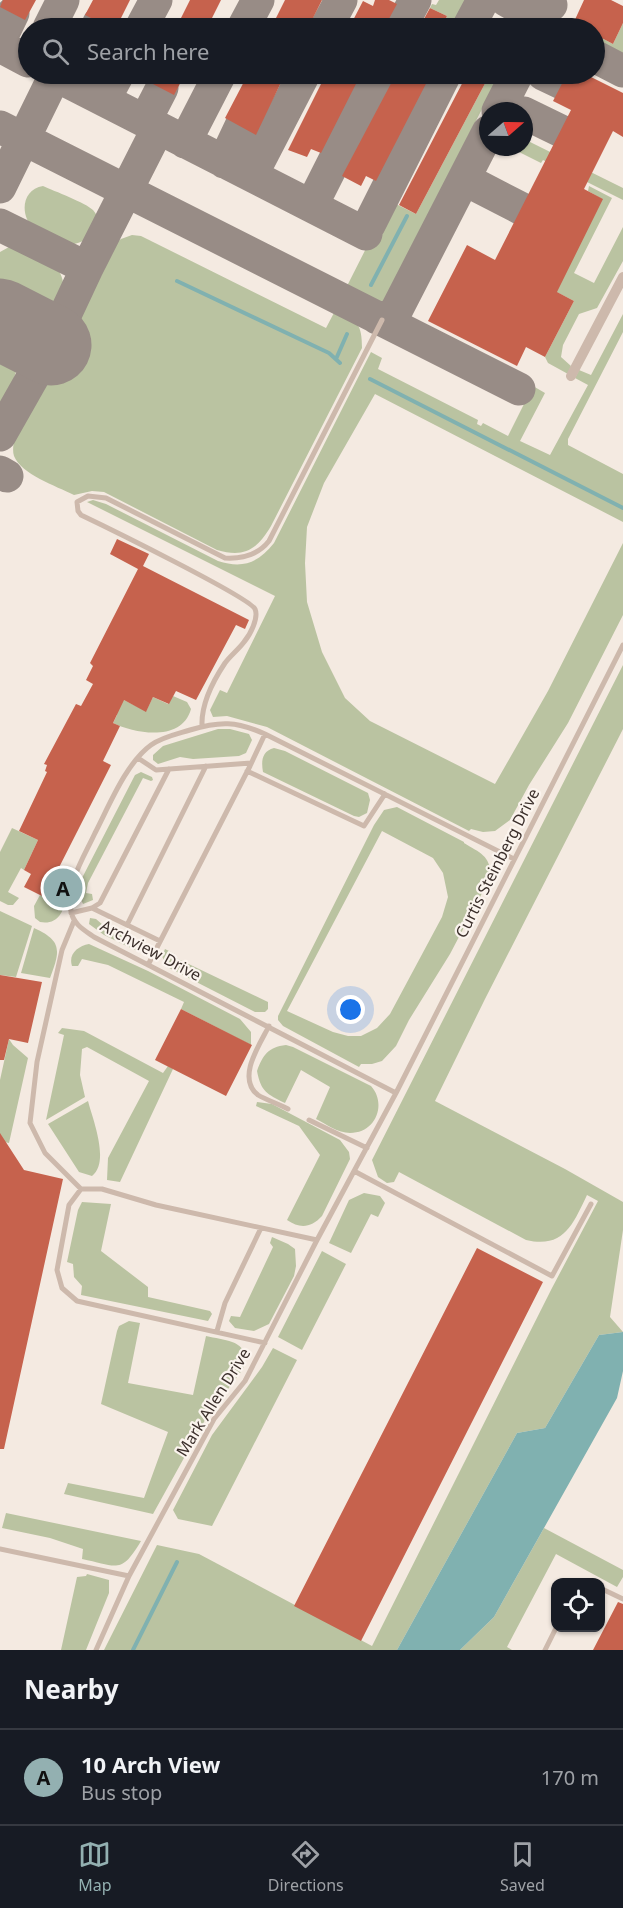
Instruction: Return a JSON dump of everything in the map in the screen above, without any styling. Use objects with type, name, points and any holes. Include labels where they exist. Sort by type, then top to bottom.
[{"type":"street","points":[[571,376],[623,277]]},
{"type":"lane","points":[[202,726],[201,716],[205,702],[225,663],[245,641],[255,622],[254,607],[238,596],[81,515],[77,502],[88,496],[106,498],[225,558],[244,557],[259,551],[269,541],[382,320]]},
{"type":"lane","name":"Curtis Steinberg Drive","points":[[396,1093],[623,645]]},
{"type":"lane","points":[[317,1240],[156,1205],[102,1189],[81,1189],[45,1153],[30,1123],[39,1050],[62,950],[74,921],[71,913],[72,887],[77,869],[114,796],[138,758],[152,744],[202,726],[230,723],[247,726],[265,734],[514,859]]},
{"type":"lane","points":[[148,964],[265,734]]},
{"type":"lane","points":[[138,758],[156,770],[251,763]]},
{"type":"lane","points":[[127,925],[206,766]]},
{"type":"lane","points":[[71,913],[92,908],[100,903],[169,768]]},
{"type":"lane","points":[[247,771],[364,826],[385,794]]},
{"type":"lane","points":[[92,908],[160,941]]},
{"type":"lane","name":"Archview Drive","points":[[74,921],[94,937],[396,1093]]},
{"type":"lane","points":[[269,1026],[252,1062],[249,1075],[251,1087],[259,1096],[288,1109]]},
{"type":"lane","name":"Mark Allen Drive","points":[[96,1650],[129,1576],[214,1419],[245,1381],[396,1093]]},
{"type":"lane","points":[[309,1120],[367,1148]]},
{"type":"lane","points":[[354,1171],[552,1276],[591,1204]]},
{"type":"lane","points":[[81,1189],[69,1204],[57,1270],[63,1288],[76,1301],[265,1343]]},
{"type":"lane","points":[[217,1331],[225,1303],[261,1228]]},
{"type":"lane","points":[[0,1549],[129,1576]]},
{"type":"lane","points":[[605,1590],[623,1599]]},
{"type":"lane","points":[[545,1650],[554,1632]]},
{"type":"green space","points":[[439,0],[474,0],[465,18],[446,18],[447,16],[430,8],[432,4],[436,5]]},
{"type":"green space","points":[[623,23],[623,66],[605,57],[605,40],[613,44]]},
{"type":"green space","points":[[485,84],[495,84],[486,102],[479,102],[479,115],[382,304],[345,290],[390,201],[416,214]]},
{"type":"green space","points":[[533,143],[623,188],[623,200],[543,160],[541,163],[527,156],[533,156]]},
{"type":"green space","points":[[43,186],[93,210],[98,224],[91,236],[69,245],[43,236],[34,229],[26,217],[25,203],[31,192]]},
{"type":"green space","points":[[589,186],[612,198],[574,273],[594,283],[623,227],[623,261],[597,308],[579,314],[563,345],[561,357],[571,366],[568,374],[548,363],[545,357],[574,301],[520,273],[602,199],[588,191]]},
{"type":"green space","points":[[132,235],[141,236],[326,328],[336,309],[349,316],[360,328],[362,348],[271,526],[260,541],[249,550],[235,553],[217,550],[104,492],[92,491],[74,495],[31,474],[14,456],[14,437],[113,245]]},
{"type":"green space","points":[[9,247],[26,250],[56,267],[63,280],[63,294],[56,305],[43,311],[32,310],[0,293],[0,252]]},
{"type":"green space","points":[[623,314],[623,332],[568,439],[568,445],[623,474],[623,522],[375,394],[324,483],[307,527],[305,563],[307,602],[322,652],[345,698],[370,721],[495,784],[548,691],[623,543],[623,615],[568,723],[510,820],[495,831],[483,832],[471,829],[469,831],[267,727],[227,716],[213,717],[210,710],[220,690],[227,693],[275,596],[87,502],[93,500],[106,504],[218,561],[242,564],[256,560],[274,543],[371,352],[382,358],[378,369],[478,420],[477,424],[481,426],[483,423],[508,436],[533,386],[545,393],[520,441],[550,455],[588,385],[575,378],[579,370],[591,375]]},
{"type":"green space","points":[[0,340],[15,354],[17,362],[13,380],[0,406]]},
{"type":"green space","points":[[623,665],[623,729],[435,1101],[623,1202],[623,1230],[610,1317],[623,1332],[599,1335],[545,1428],[517,1433],[397,1650],[104,1650],[157,1545],[199,1554],[372,1646],[598,1201],[587,1195],[572,1224],[558,1237],[550,1241],[526,1240],[399,1172],[394,1182],[387,1183],[378,1177],[372,1160]]},
{"type":"green space","points":[[108,692],[146,711],[153,697],[168,704],[173,696],[187,702],[191,709],[186,720],[178,727],[168,731],[134,730],[113,723],[117,715],[101,707]]},
{"type":"green space","points":[[218,729],[230,729],[249,734],[252,740],[246,753],[239,756],[193,759],[180,757],[158,764],[153,760],[153,755],[163,746]]},
{"type":"green space","points":[[274,748],[285,751],[368,793],[370,800],[367,813],[359,817],[354,816],[263,772],[263,757],[267,751]]},
{"type":"green space","points":[[141,772],[152,777],[153,780],[143,778],[88,883],[86,893],[92,894],[93,900],[83,904],[78,893],[81,880],[135,775]]},
{"type":"green space","points":[[397,807],[464,842],[486,859],[491,876],[450,954],[409,1020],[396,1046],[382,1061],[361,1064],[359,1067],[283,1026],[278,1016],[374,825],[384,810]],"holes":[[[382,831],[433,858],[443,873],[448,897],[442,917],[390,1014],[377,1028],[361,1036],[348,1036],[333,1032],[287,1011]]]},
{"type":"green space","points":[[12,828],[38,840],[24,870],[21,868],[8,892],[19,898],[13,905],[8,905],[0,901],[0,852]]},
{"type":"green space","points":[[52,880],[63,888],[63,907],[61,913],[53,921],[40,922],[35,918],[34,906],[40,895],[44,897]]},
{"type":"green space","points":[[0,911],[32,926],[16,977],[0,975]]},
{"type":"green space","points":[[90,918],[144,945],[146,950],[139,952],[104,935],[89,924]]},
{"type":"green space","points":[[34,928],[50,938],[57,948],[56,961],[50,978],[21,973]]},
{"type":"green space","points":[[89,944],[148,971],[240,1019],[251,1032],[251,1045],[181,1009],[184,1002],[108,965],[82,959],[78,966],[72,966],[71,958],[75,951]]},
{"type":"green space","points":[[165,949],[175,954],[174,957],[268,1002],[268,1009],[265,1012],[255,1012],[167,967],[162,956]]},
{"type":"green space","points":[[62,1028],[84,1031],[163,1073],[168,1066],[173,1069],[120,1182],[107,1180],[108,1158],[149,1081],[87,1047],[82,1049],[80,1075],[85,1097],[46,1120],[64,1035],[58,1033]]},
{"type":"green space","points":[[9,1039],[28,1058],[9,1143],[0,1141],[0,1080]]},
{"type":"green space","points":[[286,1045],[371,1086],[378,1101],[378,1109],[372,1123],[359,1132],[346,1133],[316,1119],[330,1087],[301,1070],[285,1103],[266,1092],[257,1071],[259,1065],[270,1050]]},
{"type":"green space","points":[[88,1101],[100,1151],[100,1161],[92,1176],[79,1172],[48,1124]]},
{"type":"green space","points":[[257,1102],[272,1104],[340,1140],[349,1152],[350,1159],[322,1216],[310,1225],[296,1225],[287,1220],[320,1155],[299,1126],[256,1106]]},
{"type":"green space","points":[[364,1193],[380,1196],[385,1203],[378,1217],[371,1214],[351,1253],[329,1243],[349,1200]]},
{"type":"green space","points":[[82,1202],[111,1204],[101,1251],[148,1287],[148,1297],[210,1311],[212,1314],[208,1321],[81,1295],[82,1286],[74,1277],[73,1264],[67,1262],[78,1210]]},
{"type":"green space","points":[[272,1237],[295,1249],[294,1276],[269,1324],[254,1331],[235,1328],[229,1321],[231,1316],[240,1317],[273,1247],[270,1243]]},
{"type":"green space","points":[[322,1251],[346,1264],[302,1350],[278,1337]]},
{"type":"green space","points":[[129,1321],[140,1323],[128,1383],[193,1395],[206,1336],[236,1344],[244,1352],[245,1359],[243,1369],[205,1420],[153,1514],[64,1494],[68,1483],[144,1498],[168,1432],[101,1404],[117,1331],[119,1326]]},
{"type":"green space","points":[[273,1348],[297,1360],[212,1526],[178,1519],[173,1510],[212,1435],[262,1367]]},
{"type":"green space","points":[[6,1513],[141,1541],[123,1563],[103,1564],[82,1559],[83,1549],[50,1538],[2,1528]]},
{"type":"green space","points":[[544,1528],[623,1570],[623,1577],[617,1587],[605,1581],[605,1578],[600,1578],[556,1554],[507,1647],[512,1650],[460,1650],[494,1617]]},
{"type":"green space","points":[[87,1574],[109,1580],[109,1593],[86,1650],[61,1650],[77,1577]]},
{"type":"water","points":[[623,1332],[623,1371],[617,1398],[494,1617],[460,1650],[397,1650],[517,1433],[545,1428],[599,1335]]},
{"type":"building","points":[[3,0],[36,0],[26,18],[21,18],[0,7]]},
{"type":"building","points":[[93,0],[130,0],[121,18],[91,18],[85,15]]},
{"type":"building","points":[[190,0],[221,0],[212,18],[181,18]]},
{"type":"building","points":[[285,0],[322,0],[313,18],[276,18]]},
{"type":"building","points":[[375,0],[389,0],[397,4],[389,18],[354,18],[363,1],[373,6]]},
{"type":"building","points":[[584,0],[611,0],[623,6],[623,23],[613,44],[605,40],[605,18],[576,18]]},
{"type":"building","points":[[430,8],[447,16],[446,18],[424,18]]},
{"type":"building","points":[[153,84],[180,84],[174,95]]},
{"type":"building","points":[[243,84],[280,84],[256,135],[225,118]]},
{"type":"building","points":[[321,84],[356,84],[321,153],[311,149],[307,157],[288,150]]},
{"type":"building","points":[[391,84],[426,84],[376,181],[366,176],[361,186],[342,176]]},
{"type":"building","points":[[462,84],[485,84],[416,214],[399,205]]},
{"type":"building","points":[[562,84],[605,84],[623,93],[623,137],[613,131],[584,189],[603,199],[557,292],[574,301],[545,357],[526,347],[517,366],[428,321],[467,245],[495,260],[571,110],[553,101]]},
{"type":"building","points":[[117,539],[149,554],[143,566],[249,620],[245,629],[236,625],[196,700],[176,691],[169,704],[153,697],[146,712],[124,700],[113,723],[120,726],[103,761],[111,765],[44,897],[24,887],[31,874],[24,870],[38,840],[19,831],[47,772],[45,771],[47,765],[44,764],[76,704],[81,706],[93,684],[86,680],[93,666],[90,663],[138,569],[110,554]]},
{"type":"building","points":[[0,975],[42,982],[28,1043],[9,1039],[4,1060],[0,1060]]},
{"type":"building","points":[[181,1009],[252,1045],[226,1096],[155,1060]]},
{"type":"building","points":[[0,1133],[24,1170],[63,1179],[4,1449],[0,1449]]},
{"type":"building","points":[[477,1248],[543,1282],[361,1641],[294,1606]]},
{"type":"building","points":[[618,1602],[623,1604],[623,1650],[593,1650],[602,1632],[605,1632],[605,1627]]},
{"type":"waterway","points":[[371,285],[407,216]]},
{"type":"waterway","points":[[177,281],[329,353],[340,363]]},
{"type":"waterway","points":[[336,359],[347,334]]},
{"type":"waterway","points":[[370,379],[623,508]]},
{"type":"waterway","points":[[133,1650],[177,1562]]},
{"type":"taxiway","points":[[54,18],[63,0]]},
{"type":"taxiway","points":[[146,18],[156,0]]},
{"type":"taxiway","points":[[248,18],[258,0]]},
{"type":"taxiway","points":[[331,18],[341,0]]},
{"type":"taxiway","points":[[405,18],[415,0]]},
{"type":"taxiway","points":[[473,18],[483,0]]},
{"type":"taxiway","points":[[506,0],[535,13],[546,10],[551,5]]},
{"type":"taxiway","points":[[0,40],[13,13]]},
{"type":"taxiway","points":[[0,46],[18,56]]},
{"type":"taxiway","points":[[605,62],[623,71]]},
{"type":"taxiway","points":[[0,187],[51,84]]},
{"type":"taxiway","points":[[73,84],[366,234]]},
{"type":"taxiway","points":[[104,100],[113,84]]},
{"type":"taxiway","points":[[185,142],[215,84]]},
{"type":"taxiway","points":[[241,170],[249,169],[258,163],[299,84]]},
{"type":"taxiway","points":[[302,201],[317,195],[373,84]]},
{"type":"taxiway","points":[[357,229],[369,225],[440,84]]},
{"type":"taxiway","points":[[503,102],[512,84]]},
{"type":"taxiway","points":[[145,121],[162,88]]},
{"type":"taxiway","points":[[533,117],[561,131]]},
{"type":"taxiway","points":[[224,162],[241,126]]},
{"type":"taxiway","points":[[0,127],[519,389]]},
{"type":"taxiway","points":[[0,435],[51,345],[158,128]]},
{"type":"taxiway","points":[[377,318],[395,313],[479,150]]},
{"type":"taxiway","points":[[464,179],[522,209]]},
{"type":"taxiway","points":[[0,225],[87,268]]},
{"type":"taxiway","points":[[0,472],[7,476]]},
{"type":"runway","points":[[0,319],[51,345]]},
{"type":"place","name":"10 Arch View","points":[[63,888]]}]
